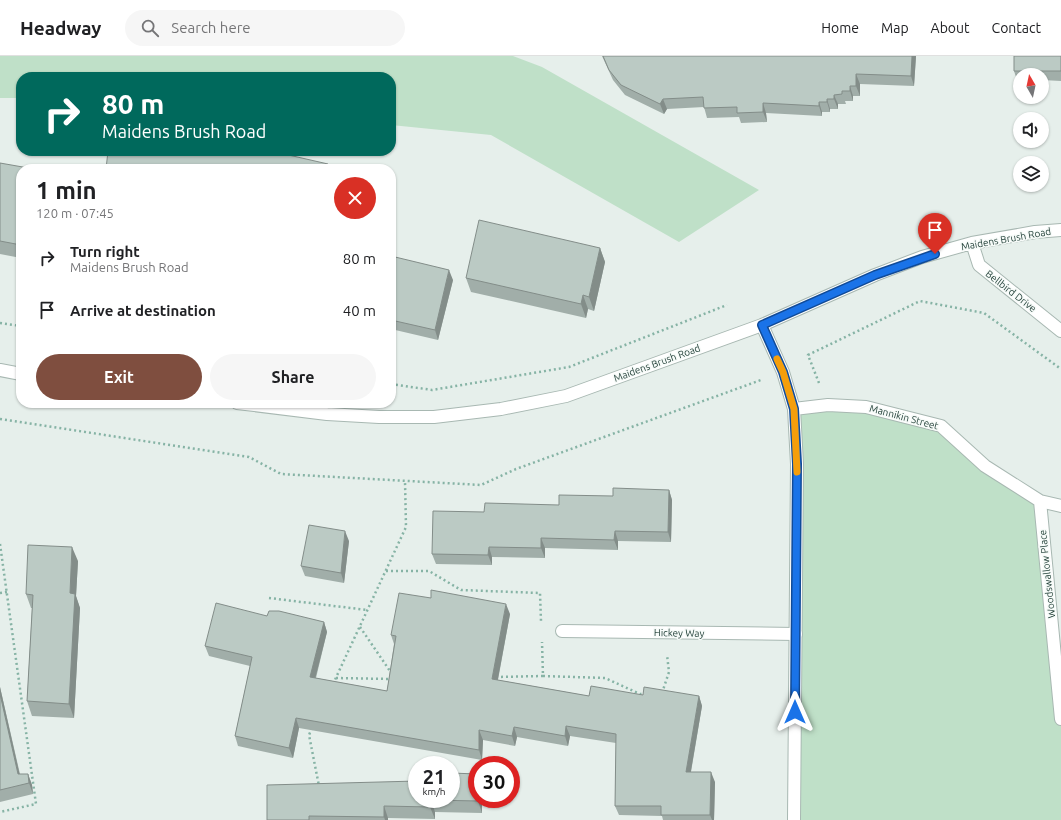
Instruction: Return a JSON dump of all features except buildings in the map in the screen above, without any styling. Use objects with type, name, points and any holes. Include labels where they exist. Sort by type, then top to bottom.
[{"type":"street","name":"Maidens Brush Road","points":[[278,408],[327,414],[379,417],[434,417],[501,409],[566,396],[762,325],[875,275],[922,258],[972,243],[1035,232],[1061,230]]},
{"type":"street","name":"Bellbird Drive","points":[[972,243],[979,265],[1061,331]]},
{"type":"street","points":[[762,325],[783,372],[794,409],[797,464],[794,820]]},
{"type":"street","points":[[0,370],[16,373]]},
{"type":"street","name":"Mannikin Street","points":[[794,409],[828,405],[866,407],[941,426],[985,466],[1040,501],[1061,506]]},
{"type":"street","name":"Woodswallow Place","points":[[1040,501],[1061,719]]},
{"type":"street","name":"Hickey Way","points":[[562,631],[796,634]]},
{"type":"path","points":[[828,405],[808,355],[920,301],[984,313],[1061,369]]},
{"type":"path","points":[[396,385],[432,390],[570,367],[727,305]]},
{"type":"path","points":[[0,323],[16,325]]},
{"type":"path","points":[[0,419],[249,457],[281,474],[481,485],[516,469],[783,372]]},
{"type":"path","points":[[332,685],[406,527],[405,481]]},
{"type":"path","points":[[0,544],[36,804],[0,812]]},
{"type":"path","points":[[386,570],[429,571],[461,590],[540,593],[541,624]]},
{"type":"path","points":[[0,593],[7,592]]},
{"type":"path","points":[[269,598],[368,610]]},
{"type":"path","points":[[336,678],[395,679],[360,626]]},
{"type":"path","points":[[661,694],[669,672],[666,632]]},
{"type":"path","points":[[542,639],[543,676]]},
{"type":"path","points":[[488,677],[543,676],[605,678],[640,694],[647,694]]},
{"type":"path","points":[[315,721],[309,735],[320,792]]},
{"type":"green space","points":[[0,56],[513,56],[542,67],[759,190],[679,242],[491,135],[396,126],[396,72],[16,72],[16,98],[0,98]]},
{"type":"green space","points":[[828,405],[941,426],[1040,501],[1061,719],[1061,820],[794,820],[794,409]]},
{"type":"slow traffic","points":[[777,359],[783,372],[794,409],[797,472]]},
{"type":"route","points":[[795,712],[797,464],[794,409],[783,372],[762,325],[875,275],[935,254]]}]
